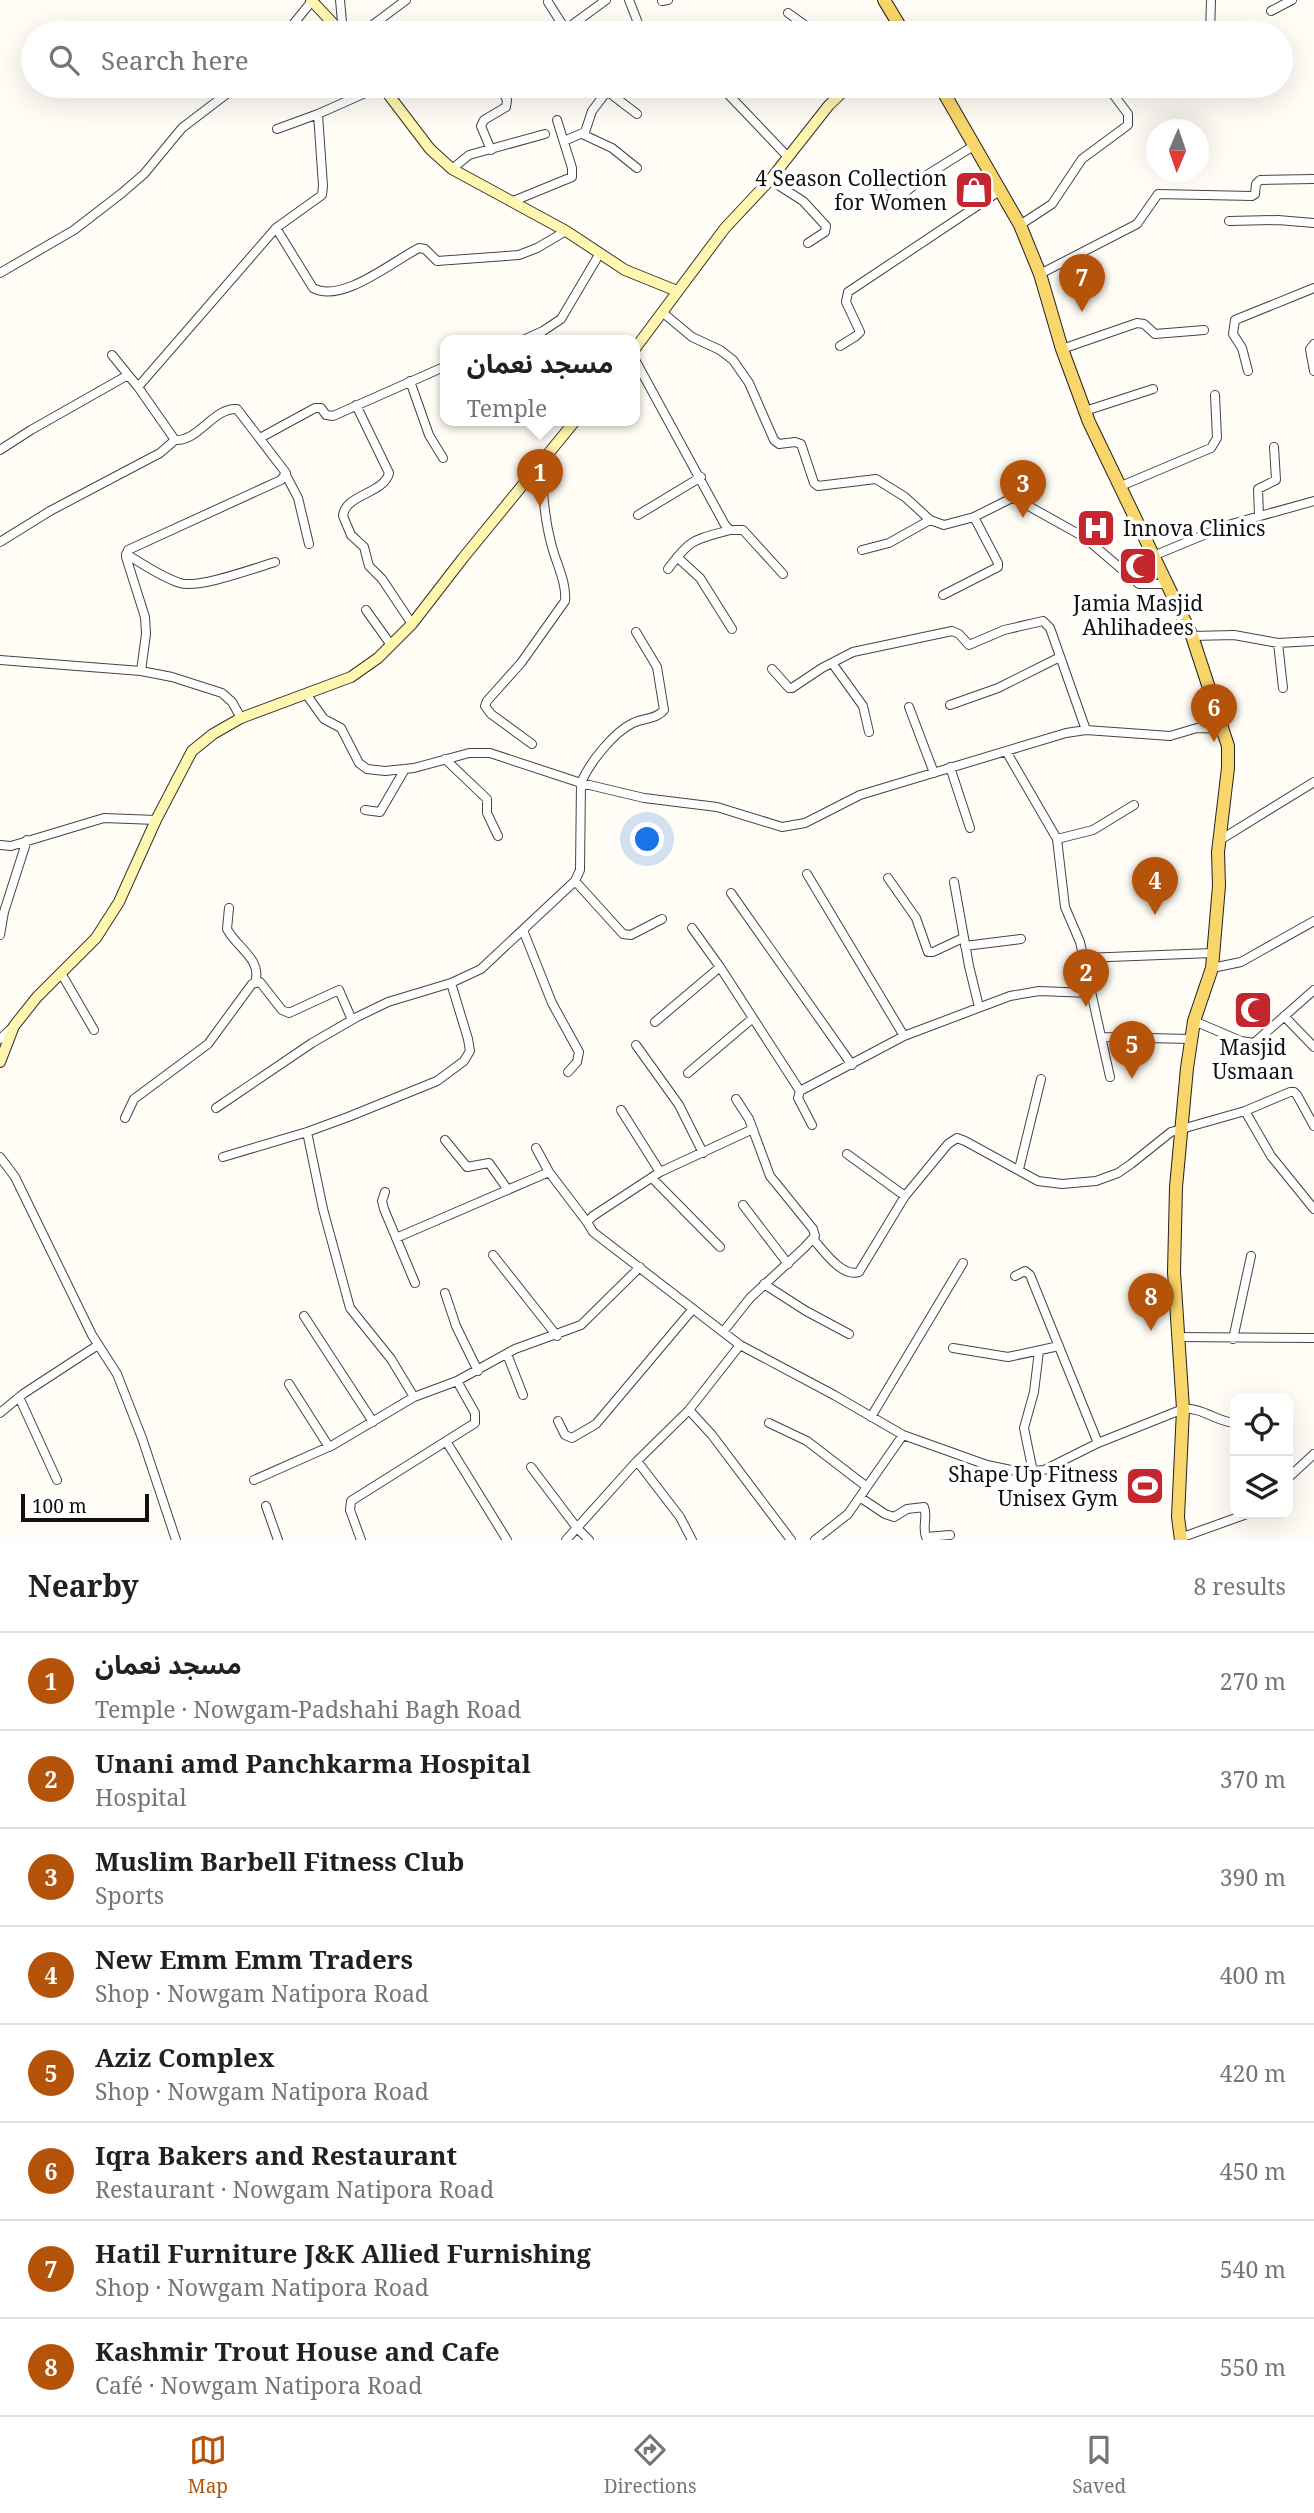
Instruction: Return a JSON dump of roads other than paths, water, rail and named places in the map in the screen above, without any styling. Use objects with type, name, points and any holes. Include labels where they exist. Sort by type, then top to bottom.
[{"type":"main road","points":[[884,0],[897,21]]},
{"type":"main road","points":[[312,1],[331,21]]},
{"type":"main road","points":[[390,98],[430,149],[453,169],[566,231],[635,275],[677,291]]},
{"type":"main road","points":[[640,343],[724,228],[769,180],[835,98]]},
{"type":"main road","points":[[947,98],[1020,225],[1040,274],[1062,349],[1086,411],[1192,636],[1228,746],[1212,968],[1194,1021],[1177,1187],[1174,1272],[1184,1409],[1178,1517],[1181,1539]]},
{"type":"main road","points":[[0,1062],[14,1026],[37,997],[96,938],[119,902],[156,820],[192,751],[213,734],[241,718],[351,677],[379,658],[412,624],[571,426]]},
{"type":"street","points":[[340,0],[341,21]]},
{"type":"street","points":[[378,21],[407,0]]},
{"type":"street","points":[[580,21],[606,0]]},
{"type":"street","points":[[629,0],[637,21]]},
{"type":"street","points":[[1210,21],[1211,0]]},
{"type":"street","points":[[1271,10],[1292,0]]},
{"type":"street","points":[[296,21],[312,1]]},
{"type":"street","points":[[548,2],[559,21]]},
{"type":"street","points":[[788,13],[799,21]]},
{"type":"street","points":[[0,273],[74,230],[122,193],[144,174],[182,128],[221,98]]},
{"type":"street","points":[[277,129],[354,98]]},
{"type":"street","points":[[491,150],[481,126],[484,120],[506,107],[506,98]]},
{"type":"street","points":[[564,141],[582,134],[592,111],[602,98]]},
{"type":"street","points":[[617,98],[637,114]]},
{"type":"street","points":[[732,98],[788,157]]},
{"type":"street","points":[[1020,225],[1052,204],[1082,159],[1128,125],[1128,114],[1116,98]]},
{"type":"street","points":[[138,387],[276,228],[322,195],[318,114]]},
{"type":"street","points":[[511,202],[572,177],[572,168],[557,120]]},
{"type":"street","points":[[453,169],[469,155],[519,139],[545,134]]},
{"type":"street","points":[[582,134],[612,148],[637,168]]},
{"type":"street","points":[[878,173],[894,192],[904,193],[934,170],[975,145]]},
{"type":"street","points":[[1040,274],[1137,224],[1158,194],[1252,197],[1259,180],[1314,179]]},
{"type":"street","points":[[769,180],[803,201],[826,226],[825,232],[808,243]]},
{"type":"street","points":[[840,346],[860,331],[847,306],[848,292],[1001,190]]},
{"type":"street","points":[[1229,221],[1278,220],[1314,223]]},
{"type":"street","points":[[276,228],[313,288],[325,291],[351,287],[419,248],[425,249],[437,261],[508,257],[529,252],[566,231]]},
{"type":"street","points":[[534,335],[561,319],[600,253]]},
{"type":"street","points":[[1248,371],[1242,348],[1233,334],[1235,320],[1314,288]]},
{"type":"street","points":[[662,312],[692,337],[720,350],[733,360],[749,383],[774,440],[779,444],[798,443],[803,446],[816,484],[823,486],[876,479],[895,489],[930,520],[944,525],[974,517],[1006,500],[1016,499],[1084,537],[1139,584],[1166,584]]},
{"type":"street","points":[[1062,349],[1137,323],[1144,324],[1155,334],[1204,330]]},
{"type":"street","points":[[1314,344],[1310,349],[1314,371]]},
{"type":"street","points":[[112,355],[138,387],[174,440]]},
{"type":"street","points":[[640,367],[730,530]]},
{"type":"street","points":[[260,438],[315,408],[321,408],[329,416],[440,369]]},
{"type":"street","points":[[0,450],[128,375]]},
{"type":"street","points":[[410,382],[429,435],[443,458]]},
{"type":"street","points":[[1086,411],[1153,388]]},
{"type":"street","points":[[1121,486],[1212,448],[1217,438],[1215,395]]},
{"type":"street","points":[[356,405],[389,473],[387,481],[346,506],[343,516],[351,535],[364,547],[369,566],[382,579],[412,624]]},
{"type":"street","points":[[0,542],[78,495],[160,453],[174,440],[184,440],[231,408],[241,412],[285,470],[298,498],[309,544]]},
{"type":"street","points":[[1259,516],[1258,489],[1277,477],[1274,447]]},
{"type":"street","points":[[532,744],[491,714],[485,706],[521,663],[565,601],[566,593],[544,512],[541,461]]},
{"type":"street","points":[[126,554],[132,547],[281,481],[286,475]]},
{"type":"street","points":[[638,515],[701,477]]},
{"type":"street","points":[[1153,556],[1228,525],[1314,501]]},
{"type":"street","points":[[943,595],[998,567],[974,517]]},
{"type":"street","points":[[862,550],[884,545],[930,520]]},
{"type":"street","points":[[668,569],[693,541],[730,530],[743,530],[783,574]]},
{"type":"street","points":[[126,554],[178,582],[188,584],[275,562]]},
{"type":"street","points":[[126,554],[145,617],[146,634],[141,671]]},
{"type":"street","points":[[677,557],[700,578],[732,629]]},
{"type":"street","points":[[366,611],[391,645]]},
{"type":"street","points":[[772,669],[792,688],[861,649],[948,632],[956,632],[967,644],[972,644],[1004,629],[1044,621],[1050,628],[1086,730]]},
{"type":"street","points":[[216,1108],[312,1043],[352,1020],[388,1002],[451,983],[481,969],[576,881],[580,865],[581,783],[590,764],[633,723],[660,715],[664,710],[657,667],[636,632]]},
{"type":"street","points":[[1192,636],[1234,635],[1278,643],[1314,641]]},
{"type":"street","points":[[1278,643],[1283,688]]},
{"type":"street","points":[[950,705],[998,688],[1060,657]]},
{"type":"street","points":[[0,660],[141,671],[185,680],[222,693],[232,702],[241,718]]},
{"type":"street","points":[[832,663],[863,706],[869,732]]},
{"type":"street","points":[[306,694],[324,719],[346,734],[363,767],[375,770],[405,769],[469,753],[490,753],[581,783],[644,798],[717,807],[772,825],[791,827],[805,823],[860,795],[1056,735],[1086,730],[1170,736],[1197,729],[1223,729]]},
{"type":"street","points":[[909,707],[934,773]]},
{"type":"street","points":[[1006,751],[1057,839],[1065,907],[1079,935],[1110,1077]]},
{"type":"street","points":[[445,759],[488,799],[487,813],[498,836]]},
{"type":"street","points":[[950,768],[971,828]]},
{"type":"street","points":[[365,810],[376,813],[381,811],[405,769]]},
{"type":"street","points":[[1220,840],[1314,782]]},
{"type":"street","points":[[1057,839],[1093,830],[1134,805]]},
{"type":"street","points":[[0,845],[11,846],[104,818],[156,820]]},
{"type":"street","points":[[0,935],[27,840]]},
{"type":"street","points":[[807,874],[904,1036]]},
{"type":"street","points":[[888,878],[916,918],[928,952],[964,942],[1021,939]]},
{"type":"street","points":[[576,881],[623,934],[631,935],[662,919]]},
{"type":"street","points":[[954,882],[979,1007]]},
{"type":"street","points":[[731,893],[852,1065]]},
{"type":"street","points":[[125,1118],[134,1099],[208,1044],[248,986],[255,982],[257,967],[227,929],[229,908]]},
{"type":"street","points":[[1212,968],[1241,962],[1314,921]]},
{"type":"street","points":[[692,928],[800,1091]]},
{"type":"street","points":[[523,930],[552,1003],[579,1052],[578,1062],[568,1072]]},
{"type":"street","points":[[1084,958],[1212,953]]},
{"type":"street","points":[[655,1022],[720,967]]},
{"type":"street","points":[[61,973],[94,1030]]},
{"type":"street","points":[[255,982],[260,982],[282,1010],[289,1013],[339,990],[352,1020]]},
{"type":"street","points":[[223,1157],[307,1132],[437,1081],[464,1061],[470,1051],[468,1039],[451,983]]},
{"type":"street","points":[[1194,1021],[1251,1044],[1258,1041],[1314,990]]},
{"type":"street","points":[[812,1125],[797,1096],[800,1091],[904,1036],[979,1007],[1031,992],[1090,993]]},
{"type":"street","points":[[1284,1016],[1314,1046]]},
{"type":"street","points":[[688,1073],[753,1018]]},
{"type":"street","points":[[0,1039],[14,1026]]},
{"type":"street","points":[[1101,1037],[1191,1040]]},
{"type":"street","points":[[636,1045],[679,1105],[703,1153]]},
{"type":"street","points":[[1019,1169],[1041,1079]]},
{"type":"street","points":[[736,1099],[753,1129],[765,1167],[813,1229],[813,1239],[845,1272],[855,1274],[859,1272],[905,1196],[948,1144],[957,1138],[1019,1169],[1031,1178],[1062,1184],[1096,1181],[1131,1164],[1157,1141],[1182,1127],[1245,1111],[1294,1092],[1314,1126]]},
{"type":"street","points":[[621,1110],[656,1175],[720,1247]]},
{"type":"street","points":[[1245,1111],[1271,1156],[1314,1209]]},
{"type":"street","points":[[587,1222],[656,1175],[753,1129]]},
{"type":"street","points":[[307,1132],[323,1209],[350,1308],[391,1359],[414,1397]]},
{"type":"street","points":[[445,1140],[467,1167],[489,1163],[508,1190]]},
{"type":"street","points":[[536,1148],[589,1228],[692,1310],[740,1345],[902,1435],[987,1465],[1033,1472],[1053,1466],[1098,1443],[1184,1409],[1230,1422]]},
{"type":"street","points":[[847,1154],[905,1196]]},
{"type":"street","points":[[0,1157],[15,1177],[98,1345],[122,1386],[176,1540]]},
{"type":"street","points":[[396,1238],[550,1172]]},
{"type":"street","points":[[385,1192],[382,1204],[415,1283]]},
{"type":"street","points":[[743,1205],[788,1264]]},
{"type":"street","points":[[723,1332],[764,1283],[813,1239]]},
{"type":"street","points":[[493,1255],[557,1336]]},
{"type":"street","points":[[1233,1339],[1251,1256]]},
{"type":"street","points":[[871,1417],[963,1262]]},
{"type":"street","points":[[254,1480],[328,1447],[414,1397],[457,1381],[507,1353],[581,1325],[640,1267]]},
{"type":"street","points":[[1015,1276],[1026,1271],[1029,1273],[1098,1443]]},
{"type":"street","points":[[764,1283],[806,1311],[849,1334]]},
{"type":"street","points":[[445,1293],[456,1326],[478,1370]]},
{"type":"street","points":[[558,1421],[565,1435],[572,1438],[596,1424],[692,1310]]},
{"type":"street","points":[[304,1315],[373,1422]]},
{"type":"street","points":[[1177,1338],[1314,1338]]},
{"type":"street","points":[[0,1413],[19,1397],[98,1345]]},
{"type":"street","points":[[566,1540],[637,1461],[689,1410],[740,1345]]},
{"type":"street","points":[[953,1348],[1008,1357],[1059,1346]]},
{"type":"street","points":[[1033,1472],[1024,1428],[1034,1392],[1039,1351]]},
{"type":"street","points":[[507,1353],[523,1395]]},
{"type":"street","points":[[361,1540],[350,1510],[351,1501],[473,1424],[477,1418],[457,1381]]},
{"type":"street","points":[[289,1384],[328,1447]]},
{"type":"street","points":[[19,1397],[57,1480]]},
{"type":"street","points":[[689,1410],[712,1435],[791,1540]]},
{"type":"street","points":[[769,1423],[807,1441],[867,1488]]},
{"type":"street","points":[[815,1540],[840,1522],[860,1498],[902,1435]]},
{"type":"street","points":[[446,1441],[507,1540]]},
{"type":"street","points":[[1293,1474],[1313,1459]]},
{"type":"street","points":[[637,1461],[680,1517],[692,1540]]},
{"type":"street","points":[[531,1466],[589,1540]]},
{"type":"street","points":[[860,1498],[894,1517],[907,1509],[924,1507],[926,1537],[950,1535]]},
{"type":"street","points":[[267,1506],[278,1540]]},
{"type":"street","points":[[1181,1539],[1234,1519]]},
{"type":"place","name":"4 Season Collection for Women","points":[[974,190]]},
{"type":"place","name":"Hatil Furniture J&K Allied Furnishing","points":[[1082,312]]},
{"type":"place","name":"مسجد نعمان","points":[[540,507]]},
{"type":"place","name":"Muslim Barbell Fitness Club","points":[[1023,518]]},
{"type":"place","name":"Innova Clinics","points":[[1096,528]]},
{"type":"place","name":"Jamia Masjid Ahlihadees","points":[[1138,566]]},
{"type":"place","name":"Iqra Bakers and Restaurant","points":[[1214,742]]},
{"type":"place","name":"New Emm Emm Traders","points":[[1155,915]]},
{"type":"place","name":"Unani amd Panchkarma Hospital","points":[[1086,1007]]},
{"type":"place","name":"Masjid Usmaan","points":[[1253,1010]]},
{"type":"place","name":"Aziz Complex","points":[[1132,1079]]},
{"type":"place","name":"Kashmir Trout House and Cafe","points":[[1151,1331]]},
{"type":"place","name":"Shape Up Fitness Unisex Gym","points":[[1145,1486]]}]
